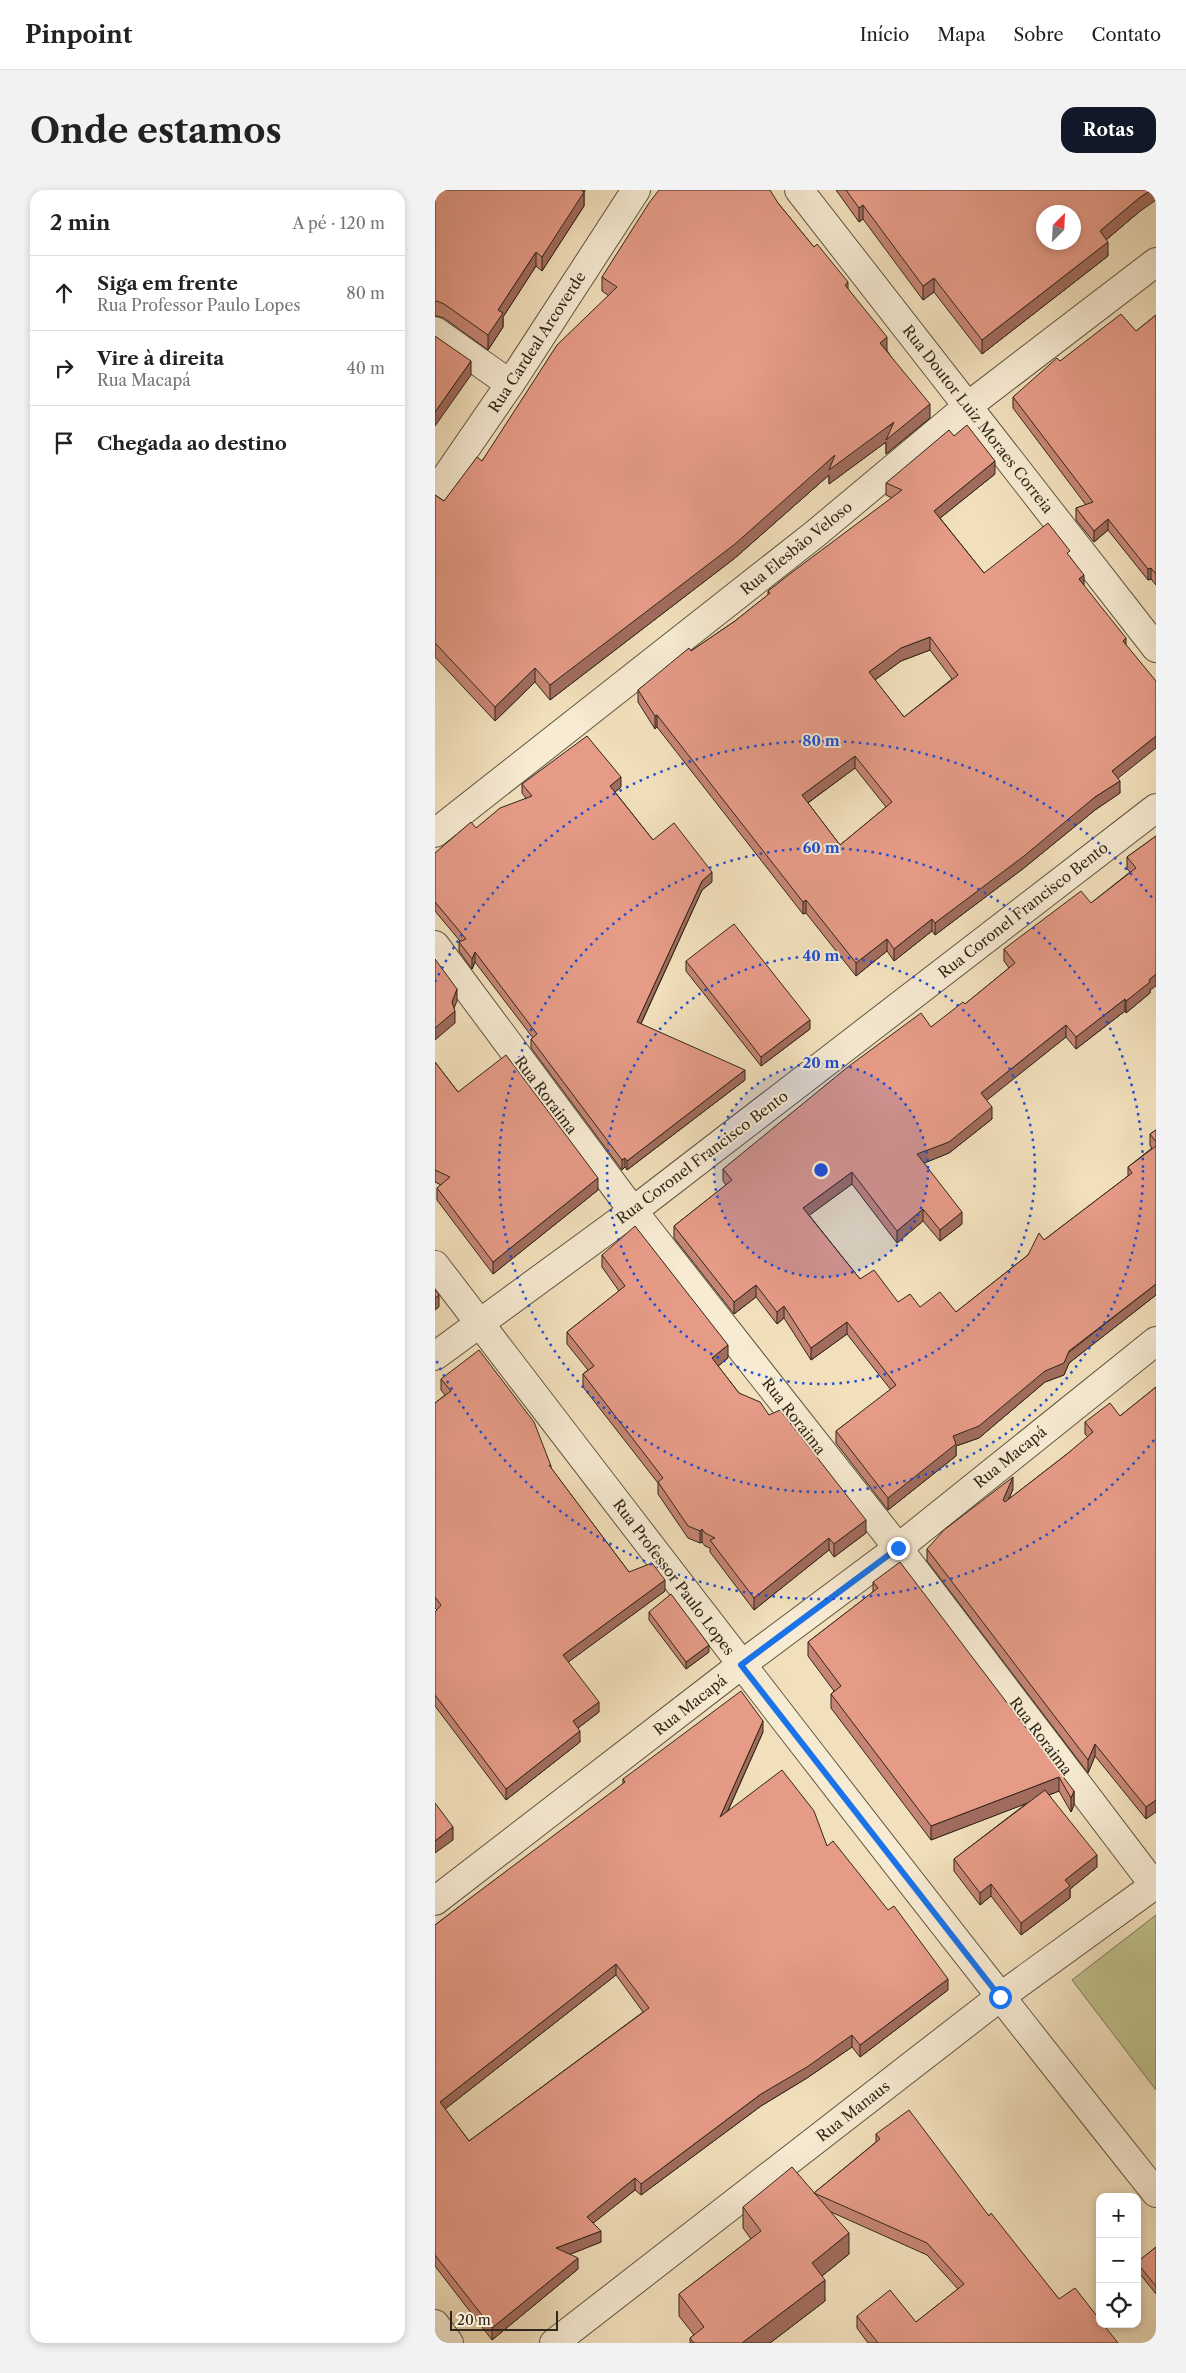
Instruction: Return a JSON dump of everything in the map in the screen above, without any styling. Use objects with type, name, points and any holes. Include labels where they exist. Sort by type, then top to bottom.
[{"type":"street","name":"Rua Cardeal Arcoverde","points":[[435,493],[510,384],[637,190]]},
{"type":"street","name":"Rua Doutor Luiz Moraes Correia","points":[[799,190],[1156,648]]},
{"type":"street","name":"Rua Elesbão Veloso","points":[[435,833],[815,534],[968,406],[1156,262]]},
{"type":"street","points":[[435,331],[510,384]]},
{"type":"street","name":"Rua Coronel Francisco Bento","points":[[435,1356],[633,1211],[1156,808]]},
{"type":"street","name":"Rua Roraima","points":[[435,945],[633,1211],[898,1548],[1155,1884]]},
{"type":"street","name":"Rua Professor Paulo Lopes","points":[[435,1265],[741,1665],[1000,1997],[1156,2193]]},
{"type":"street","name":"Rua Macapá","points":[[435,1901],[741,1665],[898,1548],[1156,1340]]},
{"type":"street","name":"Rua Manaus","points":[[554,2343],[1000,1997],[1155,1884]]},
{"type":"street","points":[[435,2324],[449,2343]]},
{"type":"green space","points":[[1156,1915],[1156,2090],[1072,1980]]},
{"type":"building","points":[[435,190],[581,190],[584,192],[542,257],[536,252],[498,310],[503,313],[488,335],[444,304],[435,302]]},
{"type":"building","points":[[659,190],[770,190],[778,203],[814,247],[817,244],[848,282],[845,285],[887,337],[880,343],[930,404],[886,440],[894,422],[829,470],[835,455],[735,544],[550,685],[535,668],[495,707],[435,643],[435,495],[444,501],[477,457],[482,461],[557,345],[617,287],[602,277]]},
{"type":"building","points":[[846,190],[1151,190],[1100,231],[1108,242],[982,340],[934,278],[923,286],[863,205],[859,208]]},
{"type":"building","points":[[1121,314],[1136,331],[1156,315],[1156,574],[1151,568],[1148,569],[1108,519],[1094,531],[1076,508],[1093,502],[1013,397],[1057,358],[1060,361]]},
{"type":"building","points":[[435,336],[471,361],[435,412]]},
{"type":"building","points":[[967,425],[995,461],[934,511],[984,573],[1048,523],[1070,551],[1067,553],[1084,575],[1079,579],[1126,638],[1123,641],[1156,681],[1156,736],[1112,771],[1120,781],[1095,797],[1024,856],[935,923],[932,919],[894,949],[887,939],[856,963],[806,900],[803,902],[657,715],[655,716],[638,690],[689,648],[691,651],[735,621],[770,593],[768,591],[902,490],[886,483],[949,430],[954,436]],"holes":[[[930,637],[958,675],[904,717],[869,672],[901,648]],[[855,756],[892,802],[840,845],[802,795]]]},
{"type":"building","points":[[587,736],[621,777],[610,786],[653,840],[674,823],[712,872],[702,881],[637,1022],[745,1070],[627,1161],[625,1158],[622,1160],[531,1039],[537,1034],[475,952],[472,959],[459,942],[466,939],[435,902],[435,853],[471,822],[476,828],[500,808],[532,796],[522,784]]},
{"type":"building","points":[[1156,836],[1156,974],[1149,980],[1150,982],[1076,1037],[1066,1025],[981,1093],[992,1107],[949,1142],[917,1154],[962,1212],[940,1230],[923,1209],[897,1231],[852,1172],[803,1208],[860,1279],[874,1270],[898,1302],[910,1294],[920,1307],[940,1292],[956,1312],[1028,1255],[1039,1233],[1044,1240],[1132,1173],[1128,1167],[1156,1146],[1156,1284],[1069,1351],[1064,1363],[1045,1371],[979,1426],[953,1436],[956,1444],[888,1498],[836,1431],[896,1385],[847,1322],[811,1348],[784,1306],[777,1312],[756,1285],[734,1302],[674,1226],[732,1180],[723,1169],[849,1066],[921,1013],[931,1027],[963,1002],[965,1004],[1015,963],[1004,949],[1081,891],[1091,903],[1136,868],[1127,857]]},
{"type":"building","points":[[734,924],[810,1020],[761,1057],[686,961]]},
{"type":"building","points":[[435,959],[457,989],[452,1002],[455,1011],[435,1028]]},
{"type":"building","points":[[506,1055],[598,1178],[493,1262],[437,1188],[450,1177],[435,1170],[435,1062],[458,1092]]},
{"type":"building","points":[[1156,1130],[1156,1142],[1150,1134]]},
{"type":"building","points":[[635,1226],[728,1345],[712,1358],[739,1393],[760,1402],[769,1415],[780,1410],[866,1520],[834,1544],[829,1538],[754,1598],[710,1540],[715,1538],[705,1533],[702,1529],[700,1531],[688,1526],[658,1482],[663,1478],[583,1374],[594,1366],[567,1332],[625,1286],[602,1255]]},
{"type":"building","points":[[435,1290],[439,1295],[435,1298]]},
{"type":"building","points":[[479,1350],[534,1422],[551,1466],[549,1465],[629,1572],[652,1563],[665,1580],[563,1655],[599,1702],[573,1721],[580,1731],[506,1789],[435,1695],[435,1612],[441,1605],[435,1597],[435,1403],[451,1391],[441,1379]]},
{"type":"building","points":[[1156,1387],[1156,1800],[1146,1807],[1095,1744],[1088,1760],[927,1549],[944,1530],[1013,1477],[1003,1500],[1005,1502],[1067,1454],[1093,1432],[1085,1422],[1110,1403],[1120,1416]]},
{"type":"building","points":[[900,1562],[1074,1791],[1071,1798],[1059,1777],[931,1826],[831,1694],[841,1686],[808,1642],[878,1588],[873,1582]]},
{"type":"building","points":[[671,1594],[709,1645],[686,1662],[649,1612]]},
{"type":"building","points":[[741,1691],[763,1721],[720,1817],[782,1770],[814,1811],[827,1846],[833,1841],[888,1910],[894,1906],[948,1979],[860,2045],[852,2035],[807,2067],[761,2094],[641,2184],[635,2178],[587,2217],[601,2231],[556,2248],[578,2258],[492,2328],[435,2255],[435,1925],[625,1782],[623,1779]],"holes":[[[616,1964],[649,2008],[469,2141],[440,2102]]]},
{"type":"building","points":[[1045,1790],[1097,1855],[1065,1880],[1070,1886],[1021,1923],[991,1884],[980,1893],[954,1859]]},
{"type":"building","points":[[435,1803],[453,1827],[435,1841]]},
{"type":"building","points":[[909,2110],[989,2216],[991,2213],[1059,2299],[1075,2288],[1096,2315],[1096,2328],[1106,2328],[1118,2343],[878,2343],[857,2316],[890,2290],[916,2322],[964,2284],[927,2243],[814,2193],[880,2139],[876,2134]]},
{"type":"building","points":[[792,2167],[849,2233],[812,2263],[825,2280],[742,2343],[694,2343],[690,2338],[704,2327],[679,2294],[761,2231],[743,2207]]},
{"type":"building","points":[[1156,2247],[1156,2286],[1141,2268],[1141,2259]]},
{"type":"route","points":[[898,1548],[741,1665],[1000,1997]]}]
